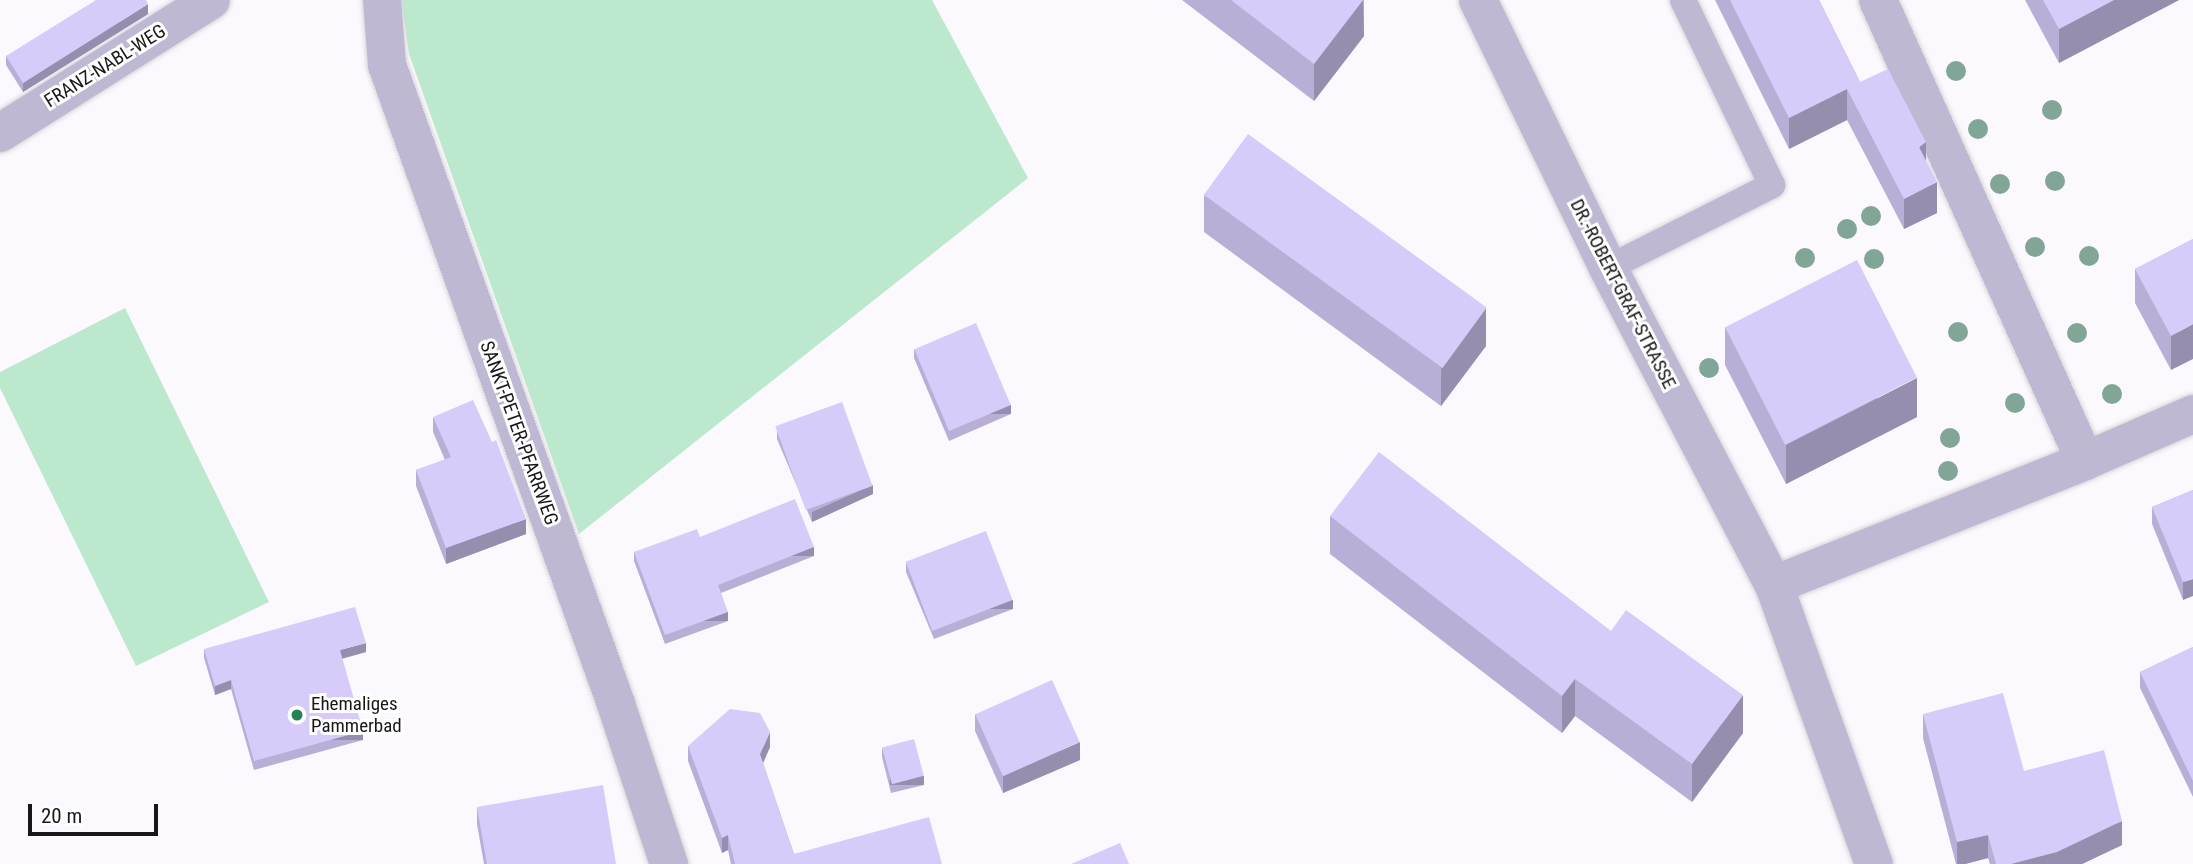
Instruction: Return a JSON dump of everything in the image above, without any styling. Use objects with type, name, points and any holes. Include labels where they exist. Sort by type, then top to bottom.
[{"type":"street","name":"FRANZ-NABL-WEG","points":[[0,133],[211,0]]},
{"type":"street","name":"SANKT-PETER-PFARRWEG","points":[[382,0],[387,65],[631,747],[669,864]]},
{"type":"street","name":"DR.-ROBERT-GRAF-STRASSE","points":[[1478,0],[1608,268],[1774,585],[1874,864]]},
{"type":"street","points":[[1878,0],[2085,461]]},
{"type":"street","points":[[1774,585],[2085,461],[2193,414]]},
{"type":"lane","points":[[1608,268],[1772,185],[1683,0]]},
{"type":"green space","points":[[401,0],[932,0],[1028,178],[579,534],[409,54]]},
{"type":"green space","points":[[125,308],[269,602],[136,666],[0,388],[0,372]]},
{"type":"building","points":[[96,0],[146,0],[148,4],[23,83],[6,56]]},
{"type":"building","points":[[1231,0],[1363,0],[1314,64]]},
{"type":"building","points":[[1730,0],[1819,0],[1860,82],[1888,69],[1926,142],[1919,147],[1937,182],[1904,199],[1847,89],[1789,118]]},
{"type":"building","points":[[2043,0],[2114,0],[2059,29]]},
{"type":"building","points":[[1248,134],[1487,307],[1443,368],[1204,195]]},
{"type":"building","points":[[2193,239],[2193,324],[2171,336],[2135,269]]},
{"type":"building","points":[[1857,260],[1917,378],[1785,445],[1725,327]]},
{"type":"building","points":[[976,323],[1011,405],[949,431],[914,349]]},
{"type":"building","points":[[473,400],[492,442],[496,440],[526,519],[446,548],[416,470],[451,457],[433,417]]},
{"type":"building","points":[[842,402],[872,486],[806,510],[775,426]]},
{"type":"building","points":[[1379,452],[1611,631],[1626,610],[1743,695],[1692,764],[1575,679],[1562,696],[1330,516]]},
{"type":"building","points":[[2193,490],[2193,579],[2183,582],[2152,507]]},
{"type":"building","points":[[795,499],[814,547],[718,585],[728,612],[665,635],[634,552],[697,529],[700,537]]},
{"type":"building","points":[[986,531],[1013,600],[932,631],[906,562]]},
{"type":"building","points":[[355,607],[366,643],[340,650],[363,731],[254,761],[231,680],[215,686],[204,649]]},
{"type":"building","points":[[2193,647],[2193,781],[2140,672]]},
{"type":"building","points":[[1052,680],[1080,742],[1003,776],[975,714]]},
{"type":"building","points":[[2003,693],[2024,771],[2104,750],[2122,821],[2057,852],[2011,864],[1996,864],[1988,835],[1957,842],[1923,714]]},
{"type":"building","points":[[730,709],[760,713],[770,732],[760,754],[794,854],[929,817],[942,864],[735,864],[728,835],[722,838],[688,746]]},
{"type":"building","points":[[914,739],[924,776],[892,784],[882,748]]},
{"type":"building","points":[[603,785],[616,864],[487,864],[477,807]]},
{"type":"building","points":[[1120,843],[1129,864],[1071,864]]},
{"type":"place","name":"Ehemaliges Pammerbad","points":[[297,715]]}]
